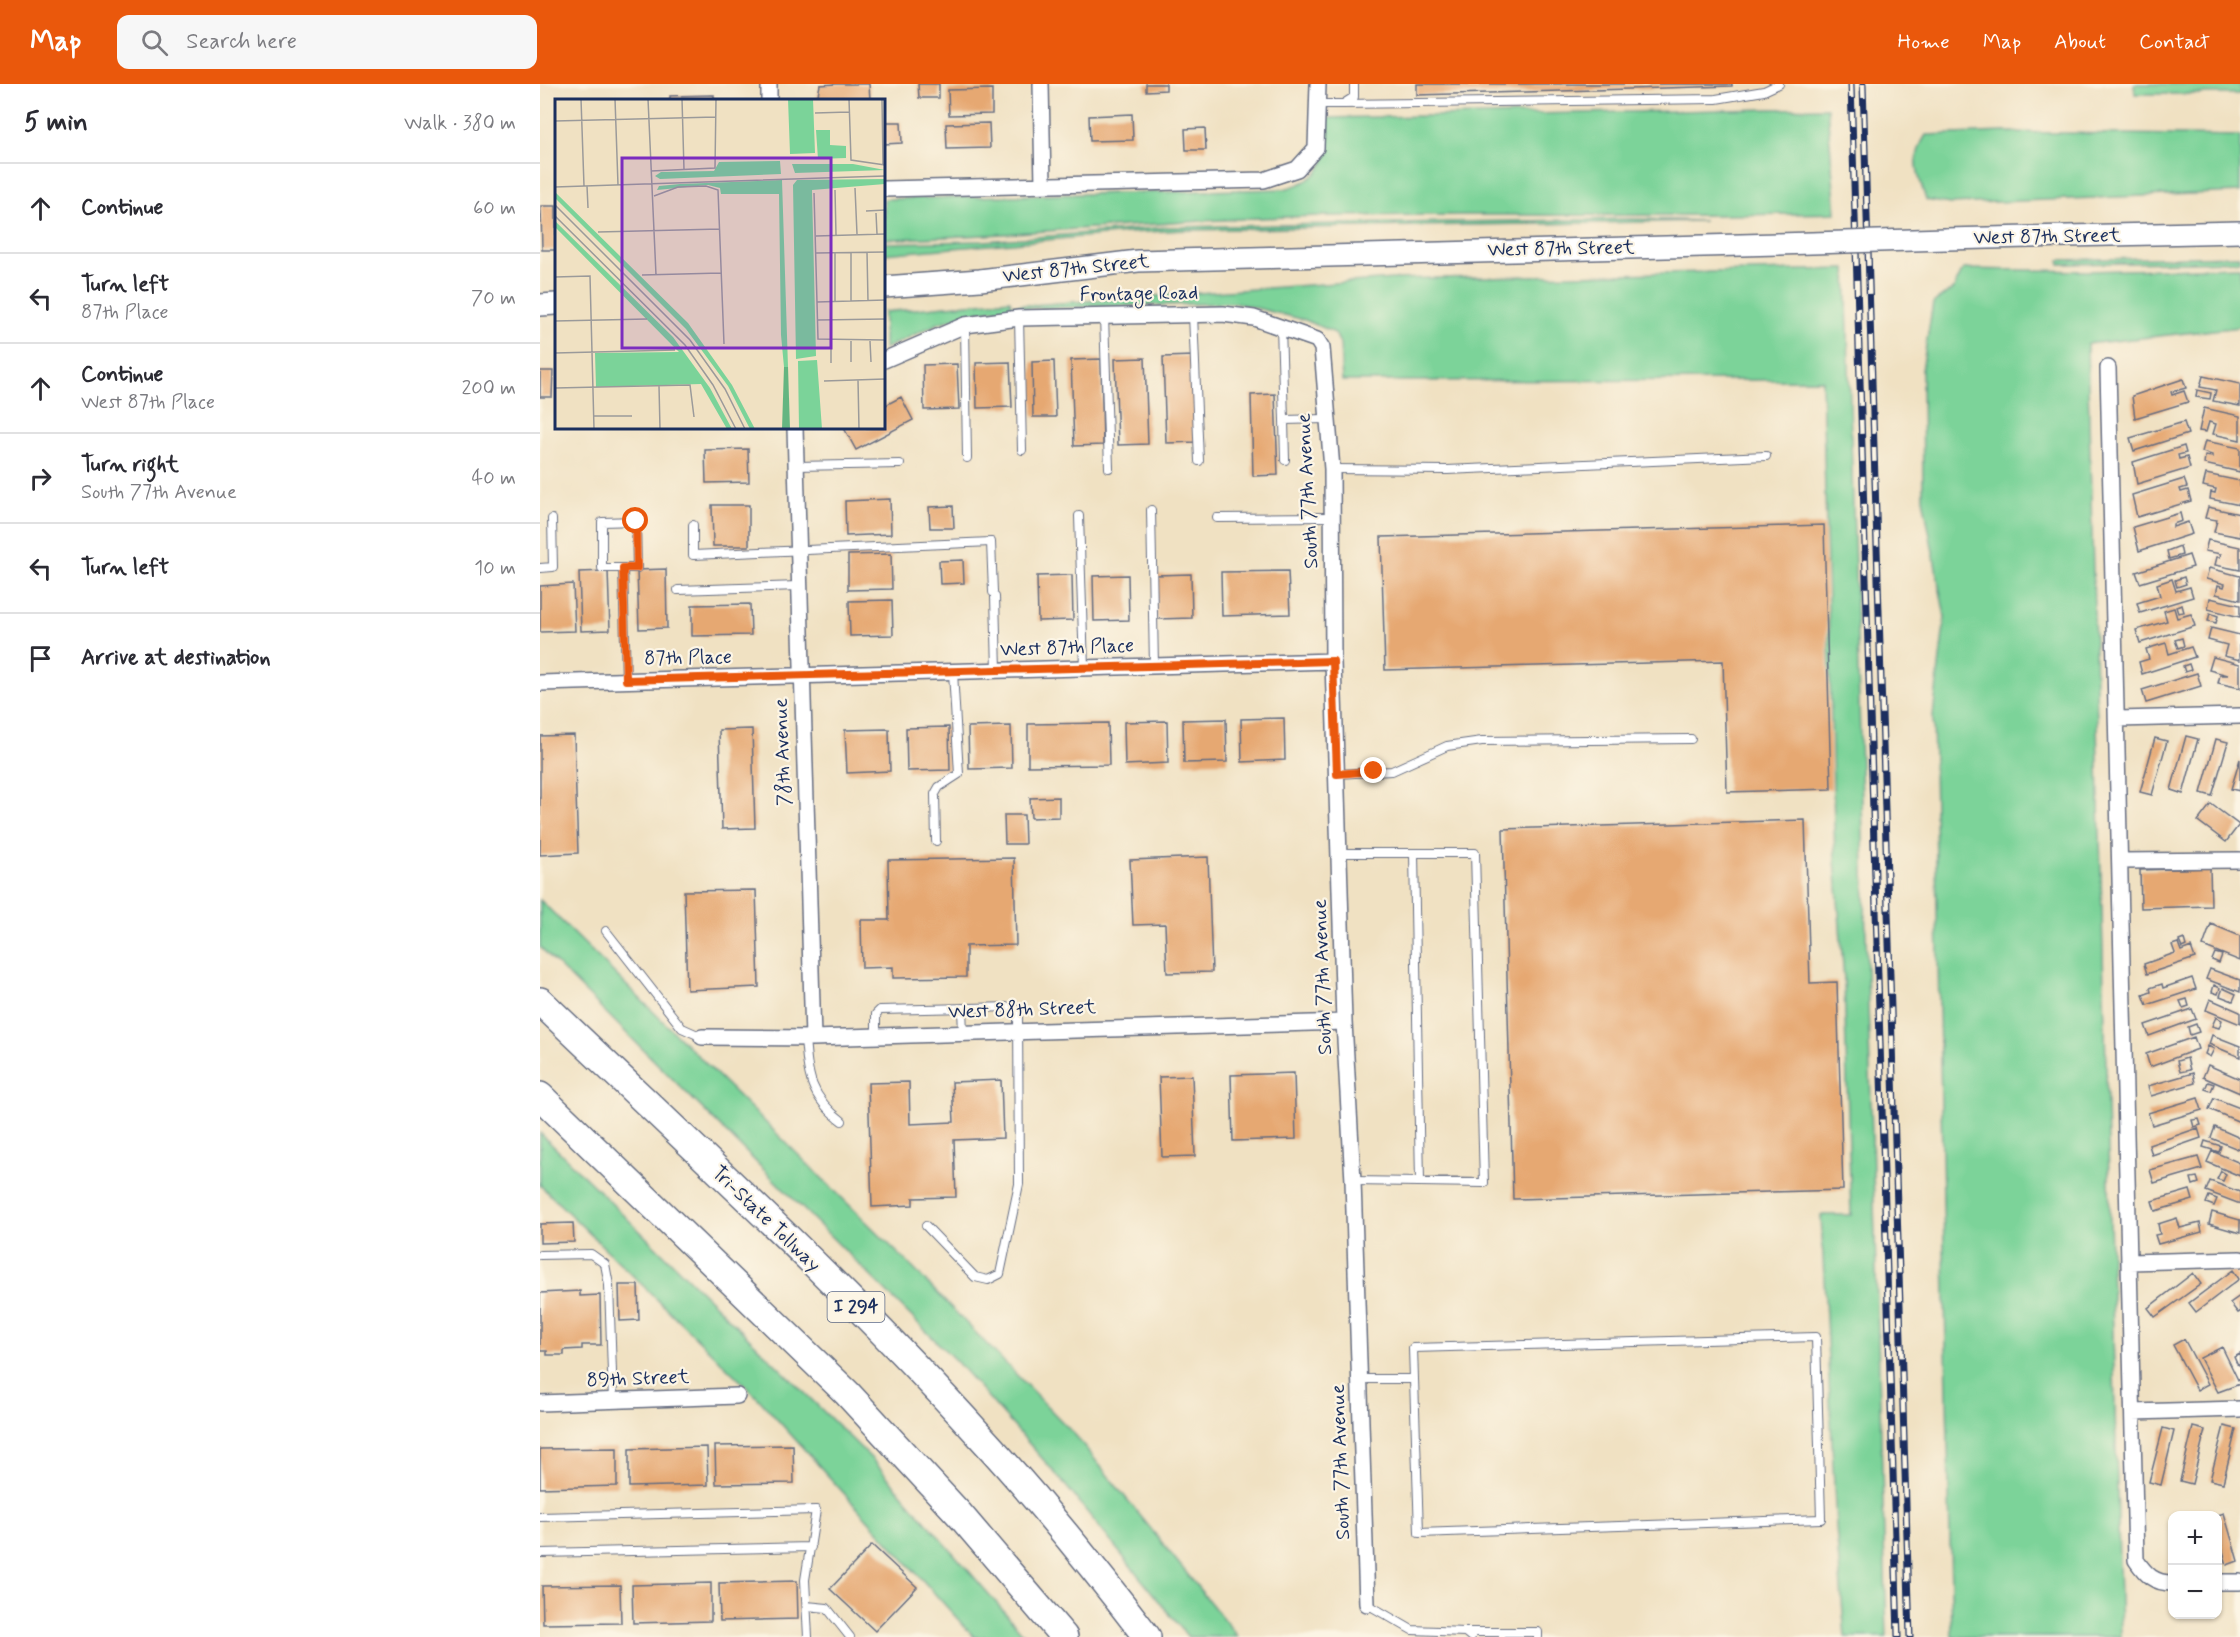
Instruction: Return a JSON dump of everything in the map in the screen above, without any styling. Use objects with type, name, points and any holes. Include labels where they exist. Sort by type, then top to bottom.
[{"type":"highway","name":"Tri-State Tollway","points":[[540,1001],[824,1275],[983,1438],[1094,1568],[1147,1637]]},
{"type":"highway","points":[[540,1096],[847,1394],[967,1524],[1064,1637]]},
{"type":"main road","name":"West 87th Street","points":[[885,287],[980,280],[1149,260],[2240,232]]},
{"type":"main road","points":[[540,305],[555,304]]},
{"type":"street","points":[[1041,84],[1043,185]]},
{"type":"street","points":[[885,189],[1264,180],[1297,169],[1316,148],[1318,84]]},
{"type":"street","name":"Frontage Road","points":[[885,360],[965,325],[1019,318],[1223,314],[1281,326],[1317,340],[1322,348]]},
{"type":"street","name":"South 77th Avenue","points":[[1322,348],[1326,419],[1332,469],[1333,661],[1344,1022],[1353,1181],[1367,1604]]},
{"type":"street","points":[[2108,368],[2136,1560],[2145,1575],[2160,1583],[2168,1583]]},
{"type":"street","name":"78th Avenue","points":[[795,429],[809,1038]]},
{"type":"street","name":"West 87th Place","points":[[802,676],[1333,661]]},
{"type":"street","name":"87th Place","points":[[540,683],[802,676]]},
{"type":"street","points":[[2118,719],[2240,716]]},
{"type":"street","points":[[2121,861],[2240,860]]},
{"type":"street","name":"West 88th Street","points":[[702,1037],[809,1038],[1344,1022]]},
{"type":"street","points":[[2130,1262],[2240,1258]]},
{"type":"street","name":"89th Street","points":[[540,1403],[737,1396]]},
{"type":"street","points":[[2133,1412],[2240,1409]]},
{"type":"street","points":[[2222,1582],[2240,1582],[2240,1586]]},
{"type":"lane","points":[[1343,104],[1354,97],[1354,84]]},
{"type":"lane","points":[[1319,104],[1716,99],[1764,91],[1779,84]]},
{"type":"lane","points":[[1193,314],[1198,460]]},
{"type":"lane","points":[[1104,316],[1109,468]]},
{"type":"lane","points":[[1019,318],[1022,450]]},
{"type":"lane","points":[[965,325],[967,458]]},
{"type":"lane","points":[[1281,326],[1285,460]]},
{"type":"lane","points":[[1284,420],[1326,419]]},
{"type":"lane","points":[[1332,469],[1447,470],[1766,456]]},
{"type":"lane","points":[[795,466],[900,464]]},
{"type":"lane","points":[[1151,510],[1154,666]]},
{"type":"lane","points":[[1079,516],[1084,668]]},
{"type":"lane","points":[[1217,518],[1333,517]]},
{"type":"lane","points":[[540,568],[553,567],[552,519]]},
{"type":"lane","points":[[636,521],[637,568],[623,568],[602,568],[602,522],[636,521]]},
{"type":"lane","points":[[693,525],[693,555],[990,542],[998,671]]},
{"type":"lane","points":[[623,568],[626,680]]},
{"type":"lane","points":[[678,590],[798,586]]},
{"type":"lane","points":[[936,840],[935,794],[939,787],[959,774],[953,672]]},
{"type":"lane","points":[[1337,774],[1392,771],[1447,746],[1482,741],[1691,739]]},
{"type":"lane","points":[[1340,853],[1475,853],[1484,1183],[1353,1181]]},
{"type":"lane","points":[[1414,853],[1420,1182]]},
{"type":"lane","points":[[606,931],[682,1028],[702,1037]]},
{"type":"lane","points":[[876,1035],[876,1014],[880,1010],[1013,1007],[1018,1012],[1018,1184],[1000,1274],[988,1280],[975,1277],[926,1227]]},
{"type":"lane","points":[[963,1008],[963,1033]]},
{"type":"lane","points":[[809,1038],[809,1079],[825,1108],[842,1121]]},
{"type":"lane","points":[[540,1255],[591,1254],[604,1264],[609,1285],[613,1401]]},
{"type":"lane","points":[[1816,1337],[1821,1519],[1419,1533],[1414,1379],[1413,1348],[1816,1337]]},
{"type":"lane","points":[[1360,1379],[1414,1379]]},
{"type":"lane","points":[[540,1517],[816,1510],[805,1580],[808,1637]]},
{"type":"lane","points":[[540,1553],[811,1547]]},
{"type":"lane","points":[[1367,1604],[1412,1630],[1468,1634],[1538,1632],[1538,1637]]},
{"type":"lane","points":[[807,1606],[827,1608],[850,1637]]},
{"type":"green space","points":[[2134,84],[2240,84],[2240,94],[2135,94]]},
{"type":"green space","points":[[1827,108],[1836,213],[1277,217],[885,239],[885,199],[1284,189],[1309,179],[1322,165],[1327,145],[1326,118]]},
{"type":"green space","points":[[2005,132],[2240,136],[2240,192],[1950,204],[1926,200],[1918,174],[1917,159],[1918,151],[1926,135]]},
{"type":"green space","points":[[1632,219],[1704,221],[1184,230],[885,254],[885,243],[984,241],[1170,227]]},
{"type":"green space","points":[[2240,256],[2240,261],[2060,264],[2059,260]]},
{"type":"green space","points":[[2240,267],[2240,327],[2087,344],[2121,1637],[1952,1637],[1933,716],[1945,617],[1923,498],[1922,370],[1933,303],[1954,288],[1963,269],[2088,271]]},
{"type":"green space","points":[[1846,269],[1887,1637],[1845,1637],[1836,1527],[1821,1215],[1851,1215],[1844,980],[1835,859],[1822,380],[1342,381],[1340,344],[1335,333],[1305,320],[1236,303],[980,311],[939,323],[885,349],[885,312],[1010,300],[1011,305],[1032,305],[1393,279]]},
{"type":"green space","points":[[540,900],[908,1263],[1076,1436],[1238,1637],[1188,1637],[1062,1481],[956,1361],[540,947]]},
{"type":"green space","points":[[540,1133],[871,1458],[1026,1637],[974,1637],[756,1396],[540,1185]]},
{"type":"building","points":[[869,84],[870,99],[817,99],[820,85]]},
{"type":"building","points":[[918,84],[939,84],[939,98],[919,98]]},
{"type":"building","points":[[1146,84],[1166,84],[1166,90],[1146,91]]},
{"type":"building","points":[[1417,84],[1732,84],[1732,86],[1417,95]]},
{"type":"building","points":[[992,89],[992,114],[949,115],[948,90]]},
{"type":"building","points":[[714,95],[714,99],[670,99],[670,96]]},
{"type":"building","points":[[1132,114],[1133,140],[1090,141],[1089,116]]},
{"type":"building","points":[[885,122],[901,122],[902,143],[885,144]]},
{"type":"building","points":[[989,123],[990,148],[947,149],[946,124]]},
{"type":"building","points":[[1205,128],[1206,150],[1186,150],[1185,129]]},
{"type":"building","points":[[541,206],[555,206],[555,250],[542,250]]},
{"type":"building","points":[[1193,356],[1196,442],[1166,443],[1163,357]]},
{"type":"building","points":[[1145,358],[1148,444],[1118,445],[1115,359]]},
{"type":"building","points":[[1101,359],[1103,445],[1074,446],[1071,360]]},
{"type":"building","points":[[1054,361],[1056,417],[1033,417],[1032,362]]},
{"type":"building","points":[[1010,362],[1012,407],[977,408],[976,363]]},
{"type":"building","points":[[957,364],[959,409],[924,410],[923,365]]},
{"type":"building","points":[[540,371],[553,371],[552,397],[540,397]]},
{"type":"building","points":[[2203,376],[2240,384],[2240,406],[2213,401],[2216,390],[2200,387]]},
{"type":"building","points":[[2183,379],[2186,388],[2171,392],[2172,395],[2184,391],[2188,402],[2135,418],[2132,396]]},
{"type":"building","points":[[2197,390],[2211,393],[2210,399],[2196,397]]},
{"type":"building","points":[[1275,394],[1278,475],[1253,476],[1251,395]]},
{"type":"building","points":[[901,397],[913,420],[856,450],[845,429],[885,429],[885,405]]},
{"type":"building","points":[[2204,408],[2240,416],[2240,440],[2213,434],[2216,424],[2209,422],[2206,432],[2199,431]]},
{"type":"building","points":[[2184,422],[2188,434],[2134,451],[2130,438]]},
{"type":"building","points":[[2205,441],[2240,448],[2240,472],[2204,464],[2205,456],[2212,457],[2202,452]]},
{"type":"building","points":[[2184,446],[2186,453],[2178,455],[2179,459],[2187,457],[2190,468],[2137,484],[2133,462]]},
{"type":"building","points":[[748,449],[749,482],[706,483],[705,450]]},
{"type":"building","points":[[2206,474],[2240,481],[2240,505],[2210,499],[2211,492],[2215,493],[2216,489],[2203,486]]},
{"type":"building","points":[[2184,479],[2187,487],[2180,489],[2181,492],[2188,490],[2191,501],[2137,517],[2132,495]]},
{"type":"building","points":[[890,499],[891,534],[846,536],[845,501]]},
{"type":"building","points":[[712,505],[749,505],[749,546],[713,546]]},
{"type":"building","points":[[953,506],[954,528],[930,528],[929,507]]},
{"type":"building","points":[[2208,507],[2240,514],[2240,537],[2214,532],[2217,520],[2205,518]]},
{"type":"building","points":[[2180,513],[2182,521],[2173,524],[2173,527],[2188,522],[2192,534],[2139,551],[2133,527]]},
{"type":"building","points":[[1824,525],[1831,789],[1727,792],[1723,661],[1385,670],[1381,537]]},
{"type":"building","points":[[2208,540],[2240,547],[2240,570],[2215,565],[2217,557],[2221,554],[2205,551]]},
{"type":"building","points":[[2180,546],[2182,555],[2169,559],[2167,551]]},
{"type":"building","points":[[891,554],[892,589],[848,590],[848,555]]},
{"type":"building","points":[[2189,555],[2193,567],[2140,583],[2136,572]]},
{"type":"building","points":[[963,560],[964,583],[940,584],[939,561]]},
{"type":"building","points":[[2209,568],[2240,576],[2240,600],[2216,594],[2218,585],[2224,587],[2225,584],[2206,579]]},
{"type":"building","points":[[666,569],[667,628],[639,629],[637,570]]},
{"type":"building","points":[[608,571],[610,630],[581,631],[579,572]]},
{"type":"building","points":[[1288,571],[1290,614],[1222,616],[1221,572]]},
{"type":"building","points":[[1191,574],[1192,618],[1157,619],[1156,575]]},
{"type":"building","points":[[1072,575],[1073,620],[1038,621],[1037,576]]},
{"type":"building","points":[[1128,575],[1129,620],[1094,621],[1093,576]]},
{"type":"building","points":[[2184,577],[2186,584],[2177,587],[2175,580]]},
{"type":"building","points":[[2172,579],[2176,591],[2190,587],[2193,597],[2140,613],[2137,603],[2160,596],[2157,584]]},
{"type":"building","points":[[573,584],[575,631],[540,632],[540,586]]},
{"type":"building","points":[[2210,598],[2240,605],[2240,617],[2208,609]]},
{"type":"building","points":[[892,600],[893,635],[850,636],[849,601]]},
{"type":"building","points":[[750,604],[751,635],[692,636],[692,605]]},
{"type":"building","points":[[2182,605],[2184,612],[2178,613],[2176,607]]},
{"type":"building","points":[[2174,608],[2177,618],[2191,614],[2195,626],[2140,643],[2136,630],[2167,621],[2164,611]]},
{"type":"building","points":[[2210,613],[2218,616],[2216,623],[2208,621]]},
{"type":"building","points":[[2211,628],[2240,635],[2240,660],[2224,656],[2227,645],[2208,640]]},
{"type":"building","points":[[2182,638],[2184,646],[2178,648],[2175,640]]},
{"type":"building","points":[[2166,643],[2169,654],[2191,647],[2195,657],[2142,674],[2139,662],[2149,659],[2146,649]]},
{"type":"building","points":[[2213,657],[2240,664],[2240,688],[2218,683],[2220,675],[2228,675],[2209,670]]},
{"type":"building","points":[[2189,664],[2191,670],[2185,672],[2183,666]]},
{"type":"building","points":[[2197,673],[2201,686],[2146,703],[2142,690]]},
{"type":"building","points":[[1284,718],[1285,760],[1242,762],[1241,719]]},
{"type":"building","points":[[1226,719],[1227,762],[1184,763],[1183,720]]},
{"type":"building","points":[[1167,721],[1168,763],[1125,765],[1124,722]]},
{"type":"building","points":[[1108,723],[1109,765],[1028,766],[1028,724]]},
{"type":"building","points":[[1011,726],[1012,768],[969,769],[968,727]]},
{"type":"building","points":[[949,727],[950,770],[907,771],[906,728]]},
{"type":"building","points":[[752,729],[755,828],[722,829],[719,730]]},
{"type":"building","points":[[889,729],[890,771],[847,773],[845,730]]},
{"type":"building","points":[[574,735],[578,853],[540,855],[540,736]]},
{"type":"building","points":[[2186,736],[2198,739],[2183,794],[2171,790]]},
{"type":"building","points":[[2155,738],[2167,741],[2152,795],[2140,792]]},
{"type":"building","points":[[2216,739],[2228,742],[2212,796],[2201,793]]},
{"type":"building","points":[[2240,759],[2240,791],[2231,789]]},
{"type":"building","points":[[1059,797],[1059,817],[1031,818],[1030,798]]},
{"type":"building","points":[[2211,804],[2239,825],[2226,842],[2198,821]]},
{"type":"building","points":[[1004,815],[1024,815],[1025,844],[1005,844]]},
{"type":"building","points":[[1805,820],[1810,983],[1837,982],[1843,1190],[1513,1199],[1503,829]]},
{"type":"building","points":[[1208,857],[1212,972],[1167,973],[1165,924],[1133,925],[1130,860]]},
{"type":"building","points":[[1014,858],[1016,945],[966,946],[966,977],[893,978],[893,967],[862,968],[861,920],[889,920],[888,860]]},
{"type":"building","points":[[2210,868],[2211,906],[2141,908],[2140,870]]},
{"type":"building","points":[[756,890],[759,987],[687,990],[684,891]]},
{"type":"building","points":[[2211,924],[2240,936],[2240,961],[2203,946]]},
{"type":"building","points":[[2184,939],[2186,946],[2182,948],[2179,941]]},
{"type":"building","points":[[2178,943],[2181,951],[2191,947],[2195,958],[2147,974],[2144,964],[2175,953],[2172,945]]},
{"type":"building","points":[[2215,953],[2222,955],[2219,963],[2212,960]]},
{"type":"building","points":[[2210,969],[2240,980],[2240,992],[2206,979]]},
{"type":"building","points":[[2192,978],[2196,989],[2147,1005],[2143,995],[2151,992],[2150,988],[2162,984],[2163,988]]},
{"type":"building","points":[[2214,985],[2220,988],[2218,994],[2212,992]]},
{"type":"building","points":[[2223,988],[2236,994],[2233,1001],[2220,996]]},
{"type":"building","points":[[2187,999],[2189,1006],[2183,1008],[2180,1001]]},
{"type":"building","points":[[2210,999],[2240,1012],[2240,1024],[2206,1010]]},
{"type":"building","points":[[2192,1009],[2196,1019],[2149,1036],[2145,1025]]},
{"type":"building","points":[[2216,1017],[2222,1020],[2219,1028],[2212,1026]]},
{"type":"building","points":[[2196,1024],[2199,1032],[2190,1035],[2188,1027]]},
{"type":"building","points":[[2212,1035],[2240,1046],[2240,1057],[2209,1044]]},
{"type":"building","points":[[2194,1037],[2198,1049],[2150,1067],[2146,1054]]},
{"type":"building","points":[[2208,1046],[2214,1049],[2210,1057],[2205,1054]]},
{"type":"building","points":[[2187,1058],[2190,1070],[2180,1072],[2177,1061]]},
{"type":"building","points":[[2208,1065],[2240,1079],[2240,1093],[2203,1077]]},
{"type":"building","points":[[1294,1073],[1296,1139],[1233,1141],[1231,1075]]},
{"type":"building","points":[[2193,1073],[2195,1083],[2151,1096],[2148,1086]]},
{"type":"building","points":[[1192,1076],[1195,1156],[1162,1157],[1159,1077]]},
{"type":"building","points":[[1001,1080],[1003,1138],[954,1140],[956,1197],[913,1198],[913,1205],[872,1207],[868,1083],[909,1082],[910,1124],[954,1122],[952,1082]]},
{"type":"building","points":[[2208,1082],[2214,1084],[2211,1091],[2205,1089]]},
{"type":"building","points":[[2198,1098],[2202,1110],[2152,1125],[2148,1113]]},
{"type":"building","points":[[2214,1098],[2240,1108],[2240,1122],[2209,1109]]},
{"type":"building","points":[[2199,1119],[2201,1125],[2194,1127],[2192,1120]]},
{"type":"building","points":[[2215,1127],[2240,1138],[2240,1150],[2211,1138]]},
{"type":"building","points":[[2198,1128],[2201,1138],[2152,1155],[2149,1145]]},
{"type":"building","points":[[2205,1141],[2221,1146],[2219,1152],[2203,1147]]},
{"type":"building","points":[[2212,1151],[2240,1163],[2240,1176],[2207,1162]]},
{"type":"building","points":[[2198,1157],[2202,1169],[2154,1183],[2150,1170]]},
{"type":"building","points":[[2221,1171],[2226,1174],[2223,1181],[2217,1179]]},
{"type":"building","points":[[2197,1177],[2199,1183],[2193,1185],[2191,1178]]},
{"type":"building","points":[[2210,1181],[2240,1192],[2240,1204],[2206,1191]]},
{"type":"building","points":[[2190,1190],[2193,1200],[2155,1211],[2152,1201]]},
{"type":"building","points":[[2209,1196],[2217,1199],[2214,1206],[2206,1203]]},
{"type":"building","points":[[2212,1212],[2240,1220],[2240,1233],[2209,1224]]},
{"type":"building","points":[[2177,1218],[2180,1228],[2200,1223],[2202,1232],[2158,1244],[2155,1235],[2160,1234],[2158,1224]]},
{"type":"building","points":[[573,1223],[574,1242],[540,1243],[540,1224]]},
{"type":"building","points":[[2233,1270],[2239,1279],[2196,1312],[2189,1303]]},
{"type":"building","points":[[2193,1273],[2201,1284],[2155,1317],[2148,1308]]},
{"type":"building","points":[[619,1285],[638,1285],[639,1320],[620,1321]]},
{"type":"building","points":[[580,1291],[580,1296],[600,1295],[601,1345],[582,1345],[582,1349],[564,1350],[564,1355],[547,1355],[547,1351],[540,1351],[540,1293]]},
{"type":"building","points":[[2240,1296],[2240,1312],[2238,1313],[2230,1303]]},
{"type":"building","points":[[2184,1339],[2208,1384],[2197,1390],[2173,1345]]},
{"type":"building","points":[[2222,1347],[2240,1384],[2218,1392],[2200,1358]]},
{"type":"building","points":[[2240,1354],[2240,1365],[2238,1366],[2234,1357]]},
{"type":"building","points":[[2224,1426],[2236,1429],[2223,1483],[2210,1480]]},
{"type":"building","points":[[2193,1427],[2205,1430],[2192,1484],[2180,1481]]},
{"type":"building","points":[[2163,1428],[2174,1431],[2161,1485],[2149,1482]]},
{"type":"building","points":[[793,1445],[794,1483],[716,1484],[715,1446]]},
{"type":"building","points":[[707,1447],[708,1485],[629,1487],[629,1449]]},
{"type":"building","points":[[617,1448],[617,1486],[540,1488],[540,1449]]},
{"type":"building","points":[[2224,1513],[2238,1561],[2227,1565],[2222,1548],[2222,1514]]},
{"type":"building","points":[[872,1545],[917,1587],[875,1631],[830,1589]]},
{"type":"building","points":[[797,1581],[798,1619],[720,1621],[719,1583]]},
{"type":"building","points":[[711,1583],[711,1621],[633,1623],[632,1585]]},
{"type":"building","points":[[620,1585],[621,1623],[543,1624],[542,1586]]},
{"type":"railway","points":[[1851,84],[1898,1637]]},
{"type":"railway","points":[[1863,84],[1910,1637]]},
{"type":"route","points":[[636,521],[637,568],[623,568],[626,680],[1333,661],[1337,774],[1374,771]]}]
